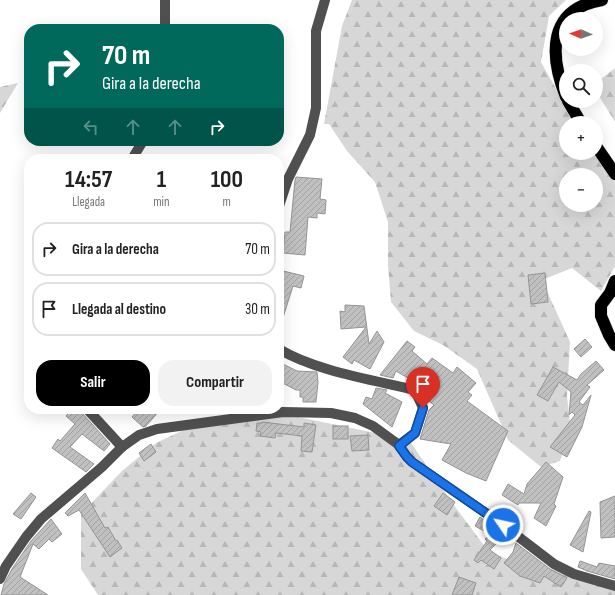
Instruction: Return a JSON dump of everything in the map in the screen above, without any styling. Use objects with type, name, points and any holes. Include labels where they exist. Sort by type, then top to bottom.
[{"type":"highway","points":[[559,80],[555,46],[560,26],[567,16],[589,2],[602,0]]},
{"type":"highway","points":[[603,156],[615,174]]},
{"type":"highway","points":[[615,281],[610,293],[601,305],[601,316],[615,345]]},
{"type":"street","points":[[165,0],[165,24]]},
{"type":"street","points":[[284,191],[288,179],[310,135],[316,108],[316,32],[325,0]]},
{"type":"street","points":[[284,352],[324,368],[415,390],[423,408],[415,433],[399,446]]},
{"type":"street","points":[[284,412],[331,413],[355,418],[373,426],[399,446],[412,462],[503,525],[554,564],[574,574],[615,586]]},
{"type":"street","points":[[92,414],[122,447]]},
{"type":"street","points":[[0,578],[6,566],[26,537],[41,519],[96,472],[122,447],[139,435],[157,428],[266,414]]},
{"type":"green space","points":[[352,0],[566,0],[549,16],[541,62],[559,94],[559,108],[567,108],[571,116],[559,116],[559,160],[601,160],[615,179],[615,266],[601,291],[572,268],[542,280],[570,342],[567,396],[571,431],[560,461],[541,467],[508,440],[477,369],[443,345],[414,331],[391,302],[388,265],[388,222],[375,182],[347,151],[329,124],[324,124],[342,26]]},
{"type":"green space","points":[[615,68],[615,122],[603,102],[603,77]]},
{"type":"green space","points":[[18,83],[0,113],[0,87]]},
{"type":"green space","points":[[241,414],[272,414],[298,417],[409,440],[453,504],[489,552],[518,563],[566,572],[615,585],[615,595],[98,595],[81,569],[81,514],[122,471],[156,443],[207,419]]},
{"type":"building","points":[[296,177],[322,179],[320,199],[326,200],[325,214],[317,213],[317,218],[308,217],[305,255],[284,253],[285,232],[290,232]]},
{"type":"building","points":[[284,271],[304,276],[301,288],[293,286],[284,314]]},
{"type":"building","points":[[545,273],[548,302],[531,304],[528,275]]},
{"type":"building","points":[[345,305],[364,306],[369,344],[377,331],[384,342],[370,369],[354,360],[352,364],[343,357],[366,327],[341,329],[340,311],[345,312]]},
{"type":"building","points":[[585,339],[592,347],[581,357],[574,349]]},
{"type":"building","points":[[407,341],[415,347],[412,351],[427,364],[432,358],[453,373],[457,367],[476,383],[468,392],[472,395],[467,401],[508,431],[486,481],[466,473],[442,460],[451,444],[420,439],[429,410],[434,405],[426,399],[423,392],[425,388],[396,371],[393,378],[380,375]]},
{"type":"building","points":[[596,361],[604,370],[587,385],[590,387],[579,402],[583,405],[591,395],[582,427],[567,457],[550,447],[575,415],[572,412],[569,415],[571,392],[559,382],[548,401],[537,395],[553,367],[577,380],[581,374]]},
{"type":"building","points":[[284,364],[297,371],[317,372],[318,382],[316,402],[303,402],[303,397],[300,397],[300,390],[296,390],[284,384]]},
{"type":"building","points":[[376,388],[387,390],[385,393],[402,402],[392,427],[363,404],[366,397],[372,399]]},
{"type":"building","points":[[68,414],[83,414],[110,444],[104,451],[82,434],[70,447],[94,464],[86,472],[52,448],[58,439],[60,441],[75,424],[66,416]]},
{"type":"building","points":[[135,414],[157,414],[146,426],[143,427],[132,417]]},
{"type":"building","points":[[262,422],[304,427],[304,423],[316,425],[312,452],[301,451],[302,436],[276,433],[275,438],[260,436],[261,432],[256,431],[257,423]]},
{"type":"building","points":[[333,426],[348,426],[348,439],[333,439]]},
{"type":"building","points":[[368,435],[369,450],[352,451],[350,436]]},
{"type":"building","points":[[151,444],[156,452],[144,461],[139,453]]},
{"type":"building","points":[[546,462],[563,477],[554,504],[556,506],[546,526],[534,518],[541,503],[519,503],[518,505],[502,495],[508,484],[524,494],[527,484]]},
{"type":"building","points":[[31,493],[36,497],[21,519],[13,514]]},
{"type":"building","points":[[85,493],[105,528],[108,527],[122,548],[110,557],[79,510],[68,516],[65,513]]},
{"type":"building","points":[[443,493],[455,502],[447,515],[434,506]]},
{"type":"building","points":[[615,496],[615,537],[601,538],[600,502]]},
{"type":"building","points":[[589,511],[591,512],[583,552],[570,545]]},
{"type":"building","points":[[480,517],[503,537],[490,550],[501,558],[494,569],[481,560],[478,563],[474,560],[487,541],[485,539],[490,534],[475,526]]},
{"type":"building","points":[[51,519],[62,534],[52,542],[49,539],[39,549],[33,544],[20,577],[48,595],[1,595],[4,584],[12,569],[31,541]]},
{"type":"building","points":[[516,543],[550,569],[567,578],[561,587],[544,576],[540,583],[520,576],[504,563],[513,552]]},
{"type":"building","points":[[580,561],[597,567],[599,563],[615,566],[615,579],[578,567]]},
{"type":"building","points":[[459,577],[476,583],[472,595],[452,595]]},
{"type":"route","points":[[423,408],[415,433],[399,446],[412,462],[503,525]]}]
